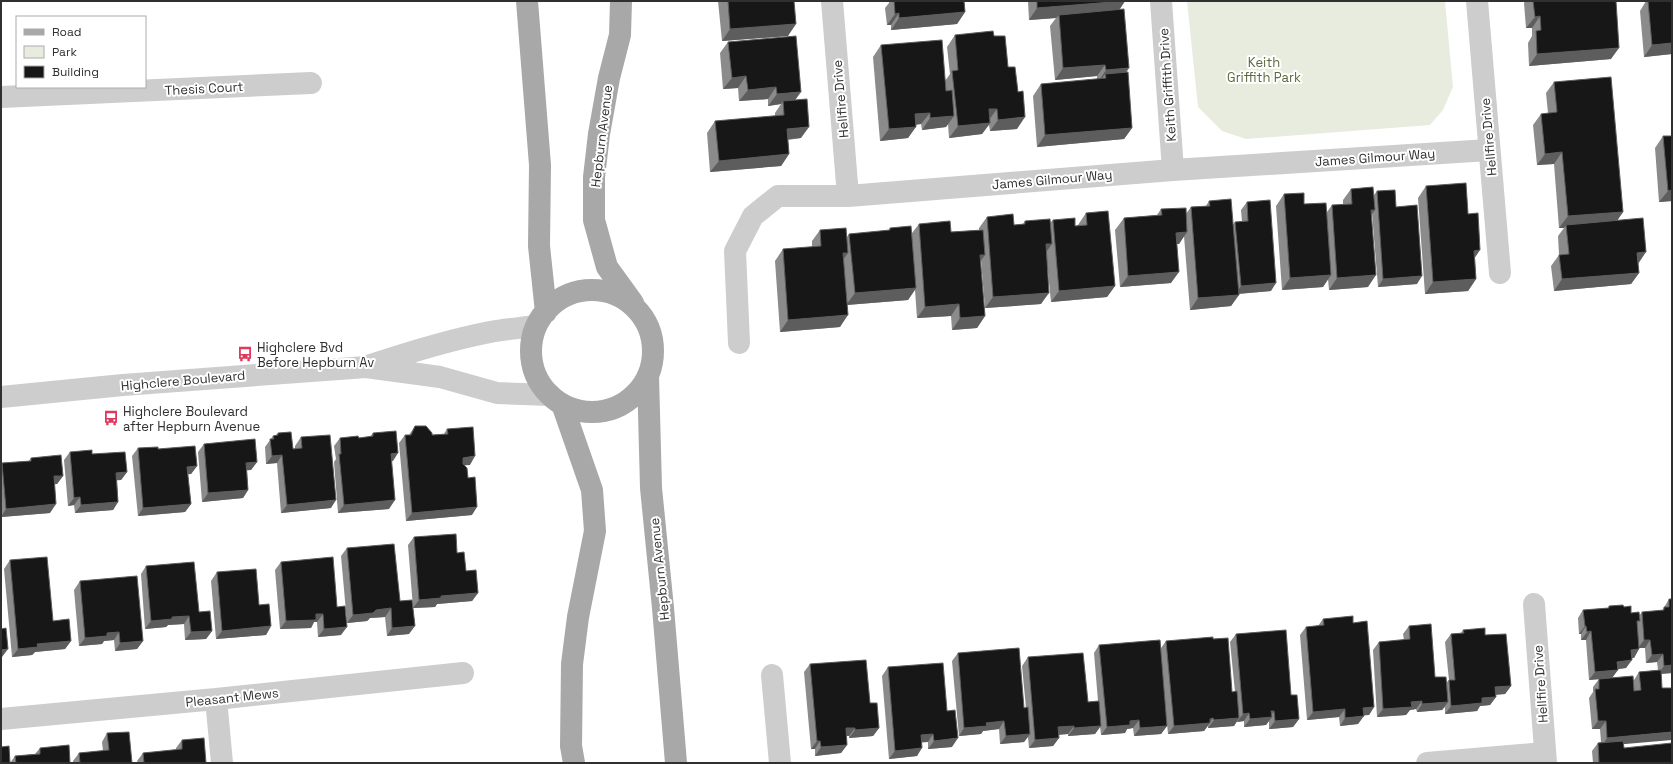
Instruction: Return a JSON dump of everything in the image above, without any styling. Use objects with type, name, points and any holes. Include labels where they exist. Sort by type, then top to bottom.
[{"type":"main road","points":[[527,1],[540,165],[539,246],[541,319],[533,335],[532,357],[537,378],[556,400],[592,490],[594,531],[578,617],[572,664],[571,746],[574,763]]},
{"type":"main road","name":"Hepburn Avenue","points":[[621,1],[620,34],[609,78],[599,134],[594,177],[594,220],[607,266],[649,330],[653,352],[648,375],[651,488],[664,616],[676,763]]},
{"type":"main road","name":"Hepburn Avenue","points":[[541,319],[558,300],[578,292],[599,290],[620,297],[637,310]]},
{"type":"main road","name":"Hepburn Avenue","points":[[556,400],[575,410],[590,413],[604,411],[618,406],[631,398],[641,388],[648,375]]},
{"type":"street","name":"Hellfire Drive","points":[[832,1],[848,196]]},
{"type":"street","name":"Keith Griffith Drive","points":[[1161,1],[1173,170]]},
{"type":"street","name":"Hellfire Drive","points":[[1477,1],[1500,273]]},
{"type":"street","name":"Thesis Court","points":[[1,97],[310,83]]},
{"type":"street","name":"James Gilmour Way","points":[[739,343],[735,251],[753,216],[778,196],[848,196],[1173,170],[1490,150]]},
{"type":"street","name":"Highclere Boulevard","points":[[366,367],[427,346],[541,319]]},
{"type":"street","name":"Highclere Boulevard","points":[[1,397],[115,386],[366,367],[440,377],[497,393],[556,400]]},
{"type":"street","name":"Hellfire Drive","points":[[1534,604],[1546,758]]},
{"type":"street","name":"Pleasant Mews","points":[[1,719],[216,699],[463,673]]},
{"type":"street","points":[[772,675],[780,763]]},
{"type":"street","points":[[216,699],[222,763]]},
{"type":"street","points":[[1427,763],[1546,758]]},
{"type":"green space","name":"Keith Griffith Park","points":[[1187,1],[1445,1],[1453,87],[1443,110],[1430,125],[1246,139],[1222,131],[1198,107]]},
{"type":"building","points":[[728,1],[794,1],[796,24],[730,29]]},
{"type":"building","points":[[894,1],[964,1],[965,12],[899,18],[899,13],[895,14]]},
{"type":"building","points":[[1037,1],[1125,1],[1037,8]]},
{"type":"building","points":[[1533,1],[1616,1],[1619,48],[1537,54],[1536,31],[1541,30],[1540,16],[1535,17]]},
{"type":"building","points":[[1648,1],[1672,1],[1672,43],[1652,45]]},
{"type":"building","points":[[1124,9],[1129,68],[1106,70],[1105,65],[1063,68],[1059,15]]},
{"type":"building","points":[[993,31],[994,36],[1005,36],[1008,67],[1015,67],[1018,92],[1023,91],[1025,117],[998,120],[997,109],[989,109],[990,123],[958,126],[952,71],[958,70],[955,35]]},
{"type":"building","points":[[796,36],[801,92],[777,94],[776,87],[748,90],[746,76],[732,78],[728,42]]},
{"type":"building","points":[[942,40],[946,91],[952,90],[954,116],[930,118],[930,113],[915,114],[916,127],[889,129],[881,45]]},
{"type":"building","points":[[1128,72],[1132,128],[1045,135],[1041,84],[1106,78],[1105,74]]},
{"type":"building","points":[[1611,77],[1623,212],[1568,216],[1562,152],[1545,154],[1541,114],[1557,112],[1554,82]]},
{"type":"building","points":[[807,99],[809,127],[787,129],[789,154],[719,161],[715,121],[784,115],[783,101]]},
{"type":"building","points":[[1663,136],[1672,136],[1672,190],[1668,191]]},
{"type":"building","points":[[1466,183],[1468,214],[1478,213],[1480,250],[1474,251],[1476,279],[1433,282],[1426,186]]},
{"type":"building","points":[[1373,187],[1375,210],[1371,210],[1376,275],[1337,278],[1332,205],[1352,204],[1351,189]]},
{"type":"building","points":[[1395,190],[1396,207],[1417,205],[1422,276],[1383,279],[1377,191]]},
{"type":"building","points":[[1304,193],[1304,204],[1326,203],[1331,275],[1290,278],[1284,194]]},
{"type":"building","points":[[1231,199],[1239,295],[1198,298],[1191,207],[1210,206],[1209,201]]},
{"type":"building","points":[[1270,200],[1276,283],[1241,286],[1235,222],[1248,221],[1247,202]]},
{"type":"building","points":[[1186,208],[1187,232],[1176,233],[1179,272],[1128,276],[1124,218],[1162,215],[1161,209]]},
{"type":"building","points":[[1108,211],[1115,286],[1059,291],[1053,220],[1075,218],[1075,226],[1087,225],[1086,213]]},
{"type":"building","points":[[1013,214],[1014,225],[1025,224],[1025,221],[1050,219],[1052,244],[1046,244],[1049,293],[993,297],[987,217]]},
{"type":"building","points":[[1643,218],[1646,252],[1637,253],[1639,273],[1562,279],[1559,255],[1569,254],[1566,225]]},
{"type":"building","points":[[950,221],[951,232],[983,230],[985,255],[980,255],[985,316],[960,318],[959,304],[925,307],[919,224]]},
{"type":"building","points":[[911,226],[916,288],[855,293],[849,234],[890,230],[890,228]]},
{"type":"building","points":[[846,228],[848,253],[843,253],[848,315],[788,320],[783,249],[821,246],[820,230]]},
{"type":"building","points":[[415,426],[426,426],[432,435],[448,434],[447,429],[473,427],[475,456],[463,458],[463,464],[467,468],[468,478],[475,477],[477,507],[412,513],[405,435],[411,435]]},
{"type":"building","points":[[396,431],[398,453],[391,454],[395,500],[344,505],[339,454],[341,454],[340,438],[358,436],[359,438],[373,436],[373,433]]},
{"type":"building","points":[[291,432],[293,449],[302,448],[301,437],[330,435],[336,500],[287,505],[282,455],[272,456],[270,439],[274,439],[273,436],[278,435],[278,433]]},
{"type":"building","points":[[255,439],[257,462],[246,463],[248,490],[208,493],[204,444]]},
{"type":"building","points":[[195,446],[197,466],[187,467],[191,504],[143,508],[138,448],[158,447],[158,449]]},
{"type":"building","points":[[92,450],[92,454],[125,452],[127,472],[116,473],[118,502],[81,505],[80,497],[74,498],[70,452]]},
{"type":"building","points":[[61,455],[63,476],[54,476],[56,504],[6,509],[2,463],[31,461],[31,458]]},
{"type":"building","points":[[456,534],[457,553],[464,552],[466,571],[476,570],[478,593],[441,596],[441,598],[419,600],[414,537]]},
{"type":"building","points":[[394,544],[400,601],[412,600],[415,626],[392,628],[391,608],[376,610],[373,613],[353,615],[347,548]]},
{"type":"building","points":[[47,557],[53,621],[69,619],[71,641],[37,644],[38,647],[18,649],[10,560]]},
{"type":"building","points":[[333,557],[337,607],[345,606],[347,627],[324,629],[323,614],[316,614],[316,620],[286,621],[281,562]]},
{"type":"building","points":[[194,562],[199,612],[210,611],[212,631],[191,632],[189,616],[172,617],[172,619],[151,621],[146,566]]},
{"type":"building","points":[[256,569],[259,605],[269,604],[271,626],[222,631],[217,572]]},
{"type":"building","points":[[137,576],[143,641],[120,643],[119,632],[107,633],[107,636],[85,638],[80,581]]},
{"type":"building","points":[[1669,599],[1672,599],[1672,665],[1664,666],[1663,654],[1652,655],[1650,640],[1644,640],[1642,612],[1664,610],[1664,607],[1669,607]]},
{"type":"building","points":[[1623,605],[1624,607],[1631,606],[1631,613],[1639,612],[1640,621],[1637,621],[1639,649],[1631,650],[1632,660],[1617,662],[1618,670],[1595,672],[1591,631],[1587,632],[1583,610],[1609,608],[1609,606]]},
{"type":"building","points":[[1353,616],[1353,623],[1367,621],[1374,707],[1363,708],[1364,716],[1345,718],[1345,709],[1313,712],[1306,627],[1324,625],[1323,619]]},
{"type":"building","points":[[1431,624],[1435,677],[1446,677],[1448,702],[1422,704],[1422,701],[1411,702],[1412,707],[1383,709],[1379,642],[1410,639],[1409,626]]},
{"type":"building","points":[[6,628],[8,649],[1,650],[1,629]]},
{"type":"building","points":[[1485,628],[1485,635],[1506,634],[1511,686],[1495,687],[1496,697],[1482,698],[1482,703],[1451,706],[1449,680],[1455,680],[1451,634],[1464,633],[1463,630]]},
{"type":"building","points":[[1286,630],[1291,695],[1297,695],[1299,719],[1275,721],[1274,711],[1271,711],[1272,717],[1250,719],[1249,713],[1243,714],[1236,634]]},
{"type":"building","points":[[1213,637],[1213,639],[1228,638],[1232,692],[1237,691],[1239,718],[1214,720],[1213,718],[1210,719],[1210,723],[1174,726],[1166,641]]},
{"type":"building","points":[[1160,640],[1167,726],[1140,728],[1139,720],[1130,721],[1130,725],[1107,727],[1099,645]]},
{"type":"building","points":[[1019,648],[1024,708],[1028,707],[1030,734],[1006,736],[1004,721],[986,723],[987,726],[964,728],[958,653]]},
{"type":"building","points":[[1083,653],[1088,702],[1099,701],[1101,726],[1074,728],[1074,726],[1058,727],[1059,738],[1035,740],[1028,657]]},
{"type":"building","points":[[866,660],[870,703],[877,703],[879,728],[855,730],[855,728],[846,728],[847,745],[821,747],[820,741],[817,741],[810,664]]},
{"type":"building","points":[[943,663],[947,711],[955,710],[958,738],[934,741],[933,734],[921,735],[922,748],[895,751],[888,667]]},
{"type":"building","points":[[1661,670],[1662,688],[1672,688],[1672,732],[1607,738],[1606,721],[1598,721],[1595,689],[1599,689],[1599,679],[1633,676],[1634,691],[1641,690],[1639,672]]},
{"type":"building","points":[[129,732],[132,763],[80,763],[79,753],[109,750],[107,733]]},
{"type":"building","points":[[204,738],[206,763],[144,763],[143,753],[182,749],[182,740]]},
{"type":"building","points":[[1623,741],[1624,748],[1672,743],[1672,763],[1599,763],[1598,743]]},
{"type":"building","points":[[69,745],[70,763],[16,763],[15,756],[40,754],[40,748]]},
{"type":"building","points":[[9,746],[10,763],[1,763],[1,747]]},
{"type":"place","name":"Highclere Bvd Before Hepburn Av","points":[[245,354]]},
{"type":"place","name":"Highclere Boulevard after Hepburn Avenue","points":[[111,418]]}]
